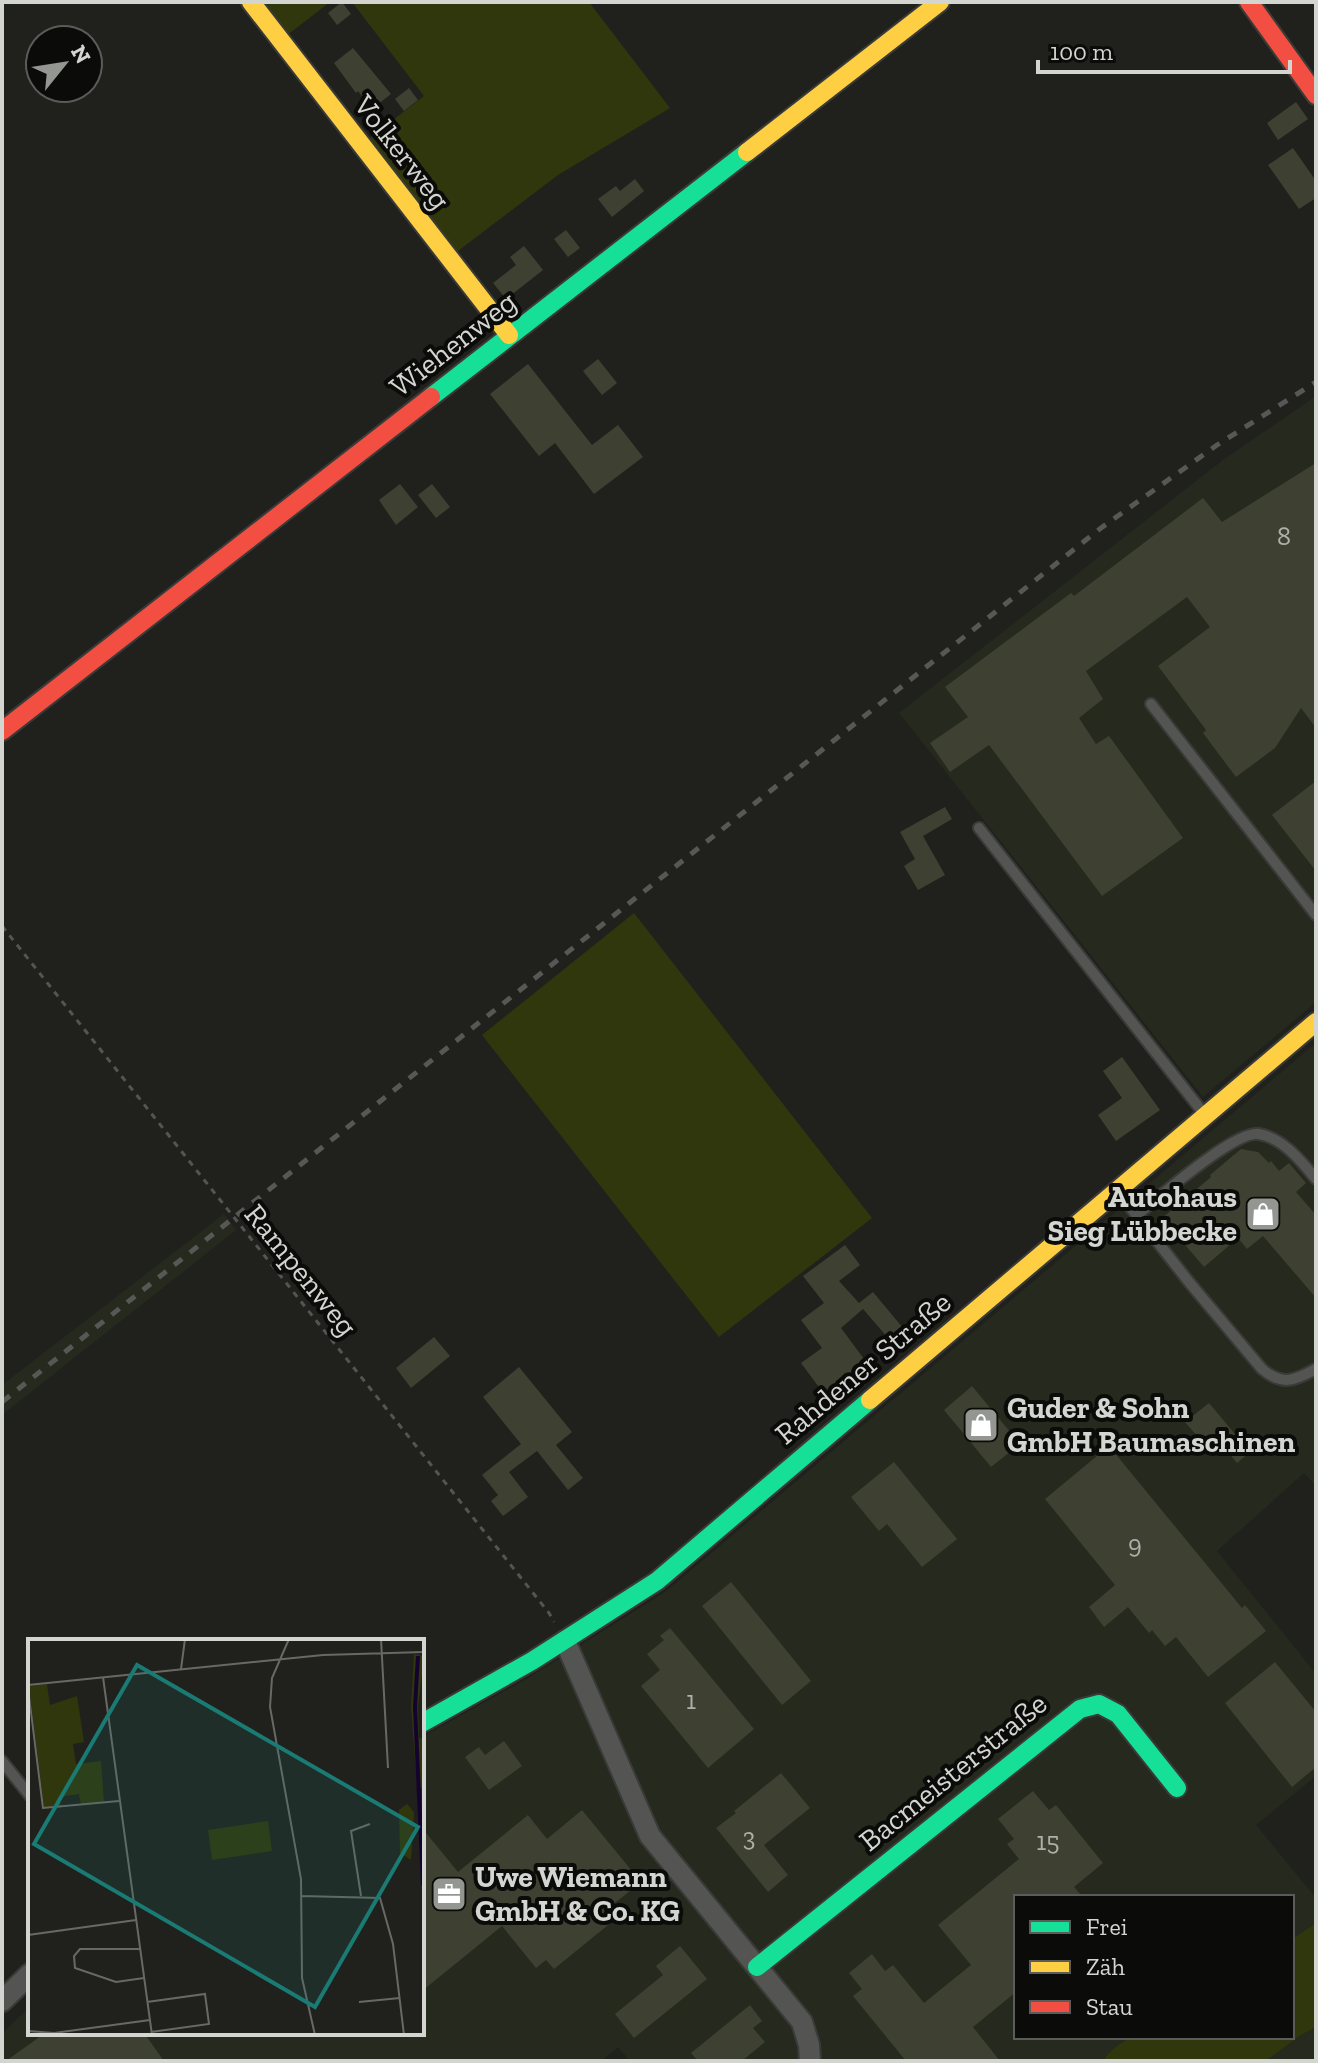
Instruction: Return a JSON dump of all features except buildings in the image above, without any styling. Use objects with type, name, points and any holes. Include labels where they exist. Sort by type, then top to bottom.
[{"type":"street","name":"Volkerweg","points":[[251,2],[509,335]]},
{"type":"street","name":"Wiehenweg","points":[[2,731],[940,2]]},
{"type":"street","points":[[1249,2],[1316,95]]},
{"type":"street","name":"Rahdener Straße","points":[[424,1722],[565,1641],[657,1581],[1316,1022]]},
{"type":"street","points":[[565,1641],[650,1836],[802,2022],[810,2061]]},
{"type":"street","name":"Bacmeisterstraße","points":[[757,1967],[1080,1709],[1099,1704],[1118,1714],[1177,1788]]},
{"type":"street","points":[[2,2001],[28,1976]]},
{"type":"lane","points":[[1151,704],[1316,915]]},
{"type":"lane","points":[[979,828],[1206,1117]]},
{"type":"lane","points":[[1137,1215],[1202,1162],[1243,1136],[1257,1133],[1282,1145],[1316,1179]]},
{"type":"lane","points":[[1118,1192],[1262,1369],[1273,1378],[1286,1380],[1304,1376],[1316,1369]]},
{"type":"lane","points":[[2,1761],[28,1794]]},
{"type":"path","name":"Rampenweg","points":[[2,926],[540,1601],[565,1641]]},
{"type":"shaded area","points":[[1316,396],[1316,1002],[1203,1097],[899,713],[1223,460]]},
{"type":"shaded area","points":[[1316,1043],[1316,1486],[1304,1473],[1217,1551],[1316,1674],[1316,1776],[1256,1825],[1316,1898],[1316,1923],[1294,1938],[1294,1895],[1014,1895],[1014,2039],[1128,2039],[1103,2061],[630,2061],[618,2047],[601,2061],[2,2061],[2,2033],[28,2009],[28,2035],[424,2035],[424,1736],[528,1678],[665,1592]]},
{"type":"shaded area","points":[[224,1214],[236,1230],[2,1415],[2,1385]]},
{"type":"shaded area","points":[[1316,2027],[1316,2061],[1266,2061],[1301,2035]]},
{"type":"green space","points":[[258,2],[330,2],[286,36]]},
{"type":"green space","points":[[352,2],[589,2],[670,108],[558,175],[454,254],[367,140],[424,96]]},
{"type":"green space","points":[[634,913],[872,1218],[719,1337],[482,1035]]},
{"type":"green space","points":[[1316,1923],[1316,2027],[1266,2061],[1103,2061],[1128,2039],[1294,2039],[1294,1938]]},
{"type":"railway","points":[[2,1402],[1101,528],[1217,445],[1316,382]]},
{"type":"traffic: fast","points":[[431,397],[747,152]]},
{"type":"traffic: fast","points":[[424,1722],[532,1661],[657,1581],[870,1400]]},
{"type":"traffic: fast","points":[[757,1967],[1080,1709],[1099,1704],[1118,1714],[1177,1788]]},
{"type":"traffic: slow","points":[[251,2],[509,335]]},
{"type":"traffic: slow","points":[[747,152],[940,2]]},
{"type":"traffic: slow","points":[[870,1400],[1316,1022]]},
{"type":"traffic: jam","points":[[1249,2],[1316,95]]},
{"type":"traffic: jam","points":[[2,731],[431,397]]},
{"type":"place","name":"Autohaus Sieg Lübbecke","points":[[1263,1214]]},
{"type":"place","name":"Guder & Sohn GmbH Baumaschinen","points":[[981,1425]]},
{"type":"place","name":"Uwe Wiemann GmbH & Co. KG","points":[[449,1894]]}]
